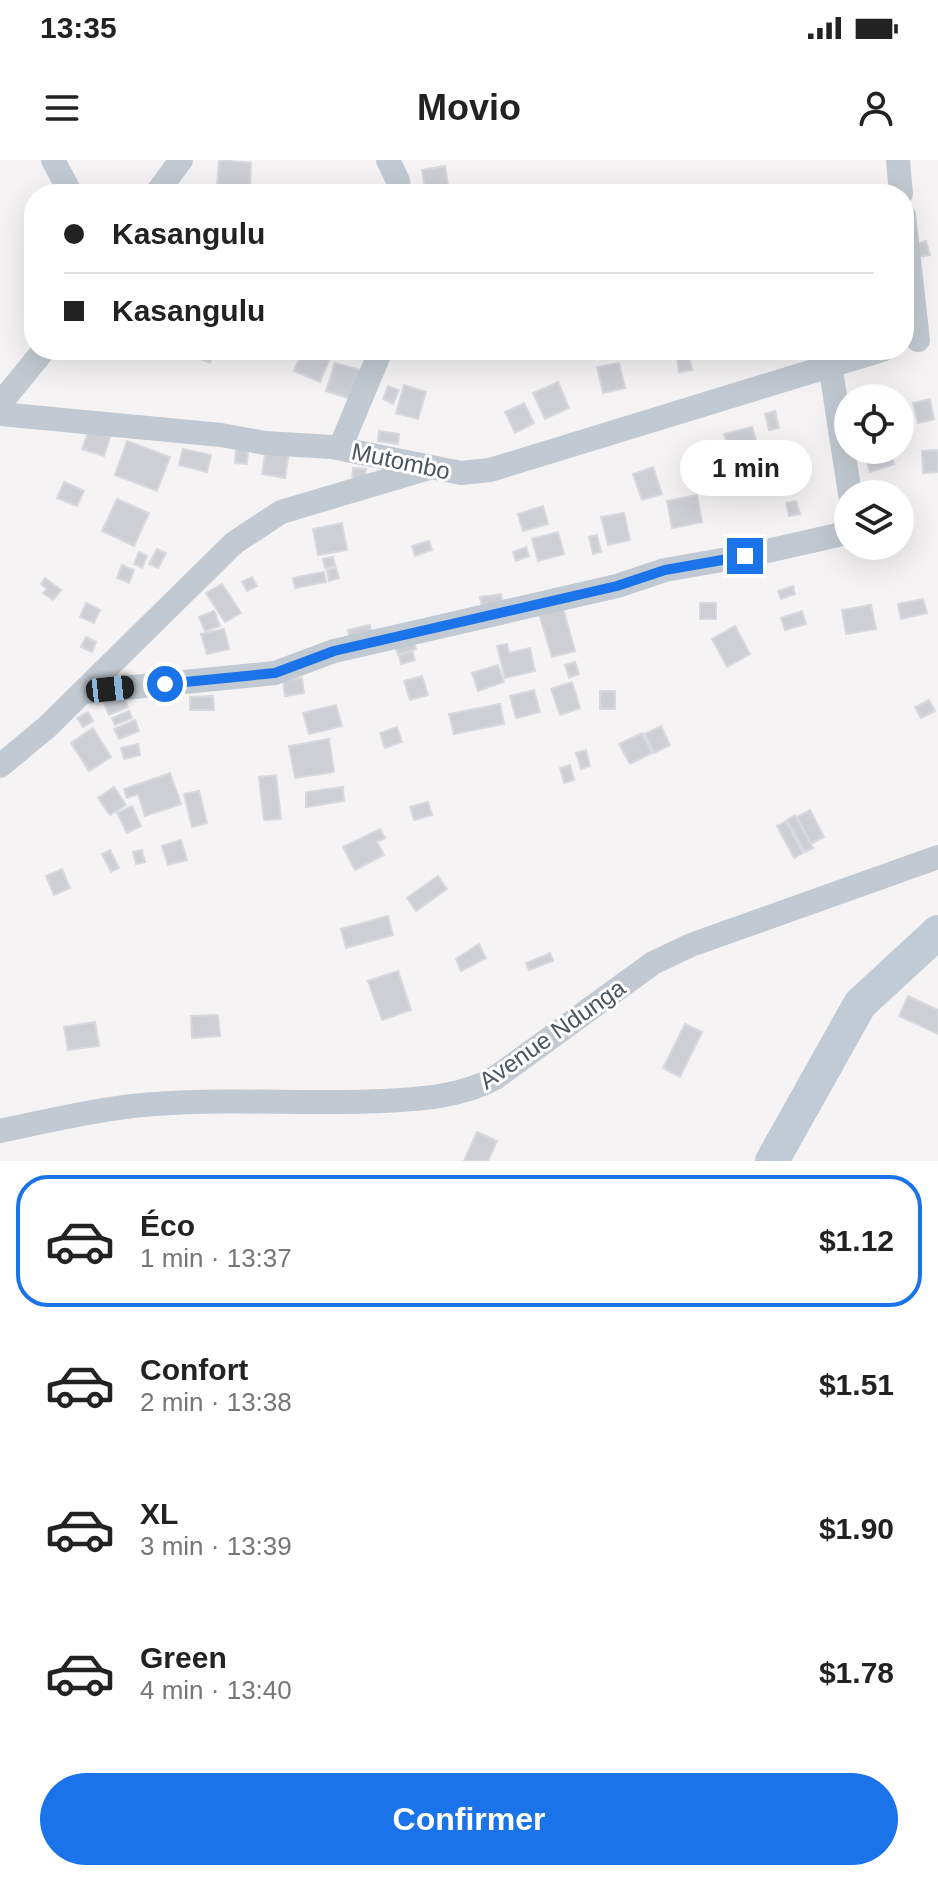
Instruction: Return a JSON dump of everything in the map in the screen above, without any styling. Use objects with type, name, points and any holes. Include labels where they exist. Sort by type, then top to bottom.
[{"type":"street","points":[[388,160],[398,184]]},
{"type":"street","points":[[898,160],[900,184]]},
{"type":"street","points":[[914,293],[920,339]]},
{"type":"street","points":[[0,404],[36,360]]},
{"type":"street","points":[[340,448],[377,360]]},
{"type":"street","name":"Mutombo","points":[[0,414],[221,435],[265,443],[340,448],[461,473],[490,470],[845,360]]},
{"type":"street","points":[[830,364],[848,480]]},
{"type":"street","points":[[0,766],[47,727],[234,543],[281,512],[430,468]]},
{"type":"street","points":[[83,692],[275,673],[334,651],[617,586],[665,570],[834,536]]},
{"type":"street","name":"Avenue Ndunga","points":[[0,1131],[132,1106],[261,1102],[330,1104],[460,1093],[495,1078],[653,963],[691,945],[938,857]]},
{"type":"street","points":[[772,1161],[860,1004],[938,932]]},
{"type":"building","points":[[219,160],[251,163],[250,184],[217,184]]},
{"type":"building","points":[[445,166],[448,184],[424,184],[422,170]]},
{"type":"building","points":[[926,241],[930,255],[919,257],[916,244]]},
{"type":"building","points":[[299,360],[329,360],[320,382],[294,371]]},
{"type":"building","points":[[677,360],[690,360],[692,370],[679,372]]},
{"type":"building","points":[[335,363],[360,370],[351,399],[326,391]]},
{"type":"building","points":[[619,363],[625,388],[603,393],[597,367]]},
{"type":"building","points":[[558,382],[569,408],[545,419],[533,393]]},
{"type":"building","points":[[404,385],[426,392],[418,419],[396,413]]},
{"type":"building","points":[[388,386],[399,390],[393,404],[383,399]]},
{"type":"building","points":[[930,399],[934,419],[918,423],[914,403]]},
{"type":"building","points":[[524,403],[534,423],[515,433],[505,412]]},
{"type":"building","points":[[775,411],[779,428],[769,430],[765,414]]},
{"type":"building","points":[[752,427],[760,454],[732,462],[724,434]]},
{"type":"building","points":[[89,430],[110,437],[104,456],[82,449]]},
{"type":"building","points":[[379,431],[399,434],[398,444],[378,441]]},
{"type":"building","points":[[127,441],[170,457],[157,491],[115,475]]},
{"type":"building","points":[[266,448],[289,451],[285,478],[262,474]]},
{"type":"building","points":[[183,449],[211,455],[207,472],[179,465]]},
{"type":"building","points":[[236,449],[248,450],[247,464],[235,463]]},
{"type":"building","points":[[938,450],[938,472],[923,473],[922,451]]},
{"type":"building","points":[[867,464],[894,464],[870,472]]},
{"type":"building","points":[[653,467],[662,494],[642,500],[633,474]]},
{"type":"building","points":[[801,467],[805,482],[792,485],[788,470]]},
{"type":"building","points":[[353,468],[366,469],[364,482],[352,480]]},
{"type":"building","points":[[64,482],[84,491],[77,506],[57,498]]},
{"type":"building","points":[[697,495],[702,522],[672,528],[667,501]]},
{"type":"building","points":[[117,499],[149,513],[134,546],[102,531]]},
{"type":"building","points":[[796,501],[800,514],[789,516],[786,503]]},
{"type":"building","points":[[543,506],[548,524],[523,531],[518,514]]},
{"type":"building","points":[[624,513],[630,540],[608,545],[601,517]]},
{"type":"building","points":[[342,523],[347,550],[318,555],[313,529]]},
{"type":"building","points":[[558,532],[564,554],[538,561],[532,539]]},
{"type":"building","points":[[597,535],[601,552],[593,554],[589,537]]},
{"type":"building","points":[[429,541],[432,550],[415,556],[412,546]]},
{"type":"building","points":[[526,547],[529,556],[516,561],[513,552]]},
{"type":"building","points":[[157,549],[166,553],[158,568],[149,564]]},
{"type":"building","points":[[139,552],[147,556],[142,568],[134,564]]},
{"type":"building","points":[[333,557],[335,566],[325,568],[323,559]]},
{"type":"building","points":[[122,565],[134,570],[129,583],[117,578]]},
{"type":"building","points":[[336,568],[339,578],[329,581],[327,570]]},
{"type":"building","points":[[324,572],[326,582],[295,588],[293,578]]},
{"type":"building","points":[[252,577],[257,586],[247,591],[242,582]]},
{"type":"building","points":[[45,578],[61,590],[53,600],[43,593],[47,589],[41,584]]},
{"type":"building","points":[[222,584],[241,613],[225,622],[206,593]]},
{"type":"building","points":[[793,586],[795,594],[781,599],[778,591]]},
{"type":"building","points":[[501,594],[503,604],[482,608],[480,597]]},
{"type":"building","points":[[923,599],[927,613],[901,619],[898,604]]},
{"type":"building","points":[[86,603],[100,610],[94,623],[80,617]]},
{"type":"building","points":[[700,603],[716,603],[716,619],[700,619]]},
{"type":"building","points":[[871,605],[876,629],[846,634],[842,610]]},
{"type":"building","points":[[563,608],[575,651],[552,657],[539,614]]},
{"type":"building","points":[[214,611],[220,626],[205,631],[199,617]]},
{"type":"building","points":[[802,611],[806,624],[785,630],[781,618]]},
{"type":"building","points":[[370,625],[372,634],[350,639],[348,630]]},
{"type":"building","points":[[735,626],[750,654],[727,667],[712,639]]},
{"type":"building","points":[[224,629],[229,649],[207,654],[201,634]]},
{"type":"building","points":[[86,637],[96,642],[92,652],[81,647]]},
{"type":"building","points":[[414,642],[416,649],[398,655],[396,648]]},
{"type":"building","points":[[507,644],[509,653],[530,648],[535,671],[505,678],[497,646]]},
{"type":"building","points":[[412,651],[415,660],[401,664],[399,655]]},
{"type":"building","points":[[575,662],[579,674],[569,678],[565,665]]},
{"type":"building","points":[[498,665],[504,682],[478,691],[472,673]]},
{"type":"building","points":[[422,676],[428,695],[410,700],[404,681]]},
{"type":"building","points":[[302,678],[304,693],[285,696],[283,681]]},
{"type":"building","points":[[572,682],[580,708],[560,715],[551,689]]},
{"type":"building","points":[[534,690],[540,712],[516,718],[510,696]]},
{"type":"building","points":[[600,691],[615,691],[615,709],[600,709]]},
{"type":"building","points":[[123,695],[128,707],[109,715],[104,703]]},
{"type":"building","points":[[213,696],[214,710],[190,710],[190,697]]},
{"type":"building","points":[[929,700],[935,711],[921,718],[915,707]]},
{"type":"building","points":[[500,704],[504,724],[454,734],[449,714]]},
{"type":"building","points":[[336,705],[342,726],[309,734],[303,713]]},
{"type":"building","points":[[129,711],[132,718],[115,725],[112,718]]},
{"type":"building","points":[[88,712],[93,721],[83,727],[77,718]]},
{"type":"building","points":[[135,720],[139,731],[119,739],[114,729]]},
{"type":"building","points":[[661,726],[670,745],[654,753],[645,734]]},
{"type":"building","points":[[397,727],[402,742],[385,748],[380,733]]},
{"type":"building","points":[[93,728],[111,757],[89,771],[71,743]]},
{"type":"building","points":[[642,733],[652,753],[630,764],[619,744]]},
{"type":"building","points":[[329,739],[334,772],[295,778],[289,746]]},
{"type":"building","points":[[138,744],[140,755],[124,759],[121,748]]},
{"type":"building","points":[[586,750],[590,766],[581,769],[576,753]]},
{"type":"building","points":[[570,765],[574,780],[564,783],[560,768]]},
{"type":"building","points":[[170,773],[181,804],[145,816],[138,794],[127,798],[124,789]]},
{"type":"building","points":[[276,775],[281,819],[264,820],[259,777]]},
{"type":"building","points":[[114,787],[126,805],[110,815],[98,798]]},
{"type":"building","points":[[343,787],[344,801],[306,807],[306,792]]},
{"type":"building","points":[[199,791],[207,823],[192,827],[184,794]]},
{"type":"building","points":[[428,802],[432,815],[414,820],[410,807]]},
{"type":"building","points":[[132,806],[141,826],[127,833],[117,813]]},
{"type":"building","points":[[810,810],[824,837],[811,844],[797,817]]},
{"type":"building","points":[[795,815],[813,848],[805,852],[787,820]]},
{"type":"building","points":[[786,821],[803,853],[794,858],[777,826]]},
{"type":"building","points":[[380,829],[385,838],[377,842],[384,855],[355,870],[343,847]]},
{"type":"building","points":[[181,840],[187,860],[168,865],[162,846]]},
{"type":"building","points":[[110,850],[119,868],[111,872],[102,854]]},
{"type":"building","points":[[142,850],[145,862],[136,864],[133,852]]},
{"type":"building","points":[[62,869],[70,888],[54,895],[46,876]]},
{"type":"building","points":[[438,876],[447,889],[416,911],[407,898]]},
{"type":"building","points":[[388,916],[393,935],[346,948],[341,929]]},
{"type":"building","points":[[479,944],[486,958],[461,971],[456,959]]},
{"type":"building","points":[[550,953],[553,961],[529,970],[526,963]]},
{"type":"building","points":[[398,971],[411,1010],[382,1020],[368,981]]},
{"type":"building","points":[[908,996],[938,1010],[938,1034],[899,1016]]},
{"type":"building","points":[[218,1015],[220,1036],[192,1038],[191,1016]]},
{"type":"building","points":[[95,1022],[99,1046],[68,1050],[64,1027]]},
{"type":"building","points":[[685,1024],[702,1032],[680,1077],[663,1068]]},
{"type":"building","points":[[477,1132],[497,1141],[488,1161],[464,1161]]},
{"type":"route","points":[[165,684],[275,673],[334,651],[617,586],[665,570],[745,556]]}]
